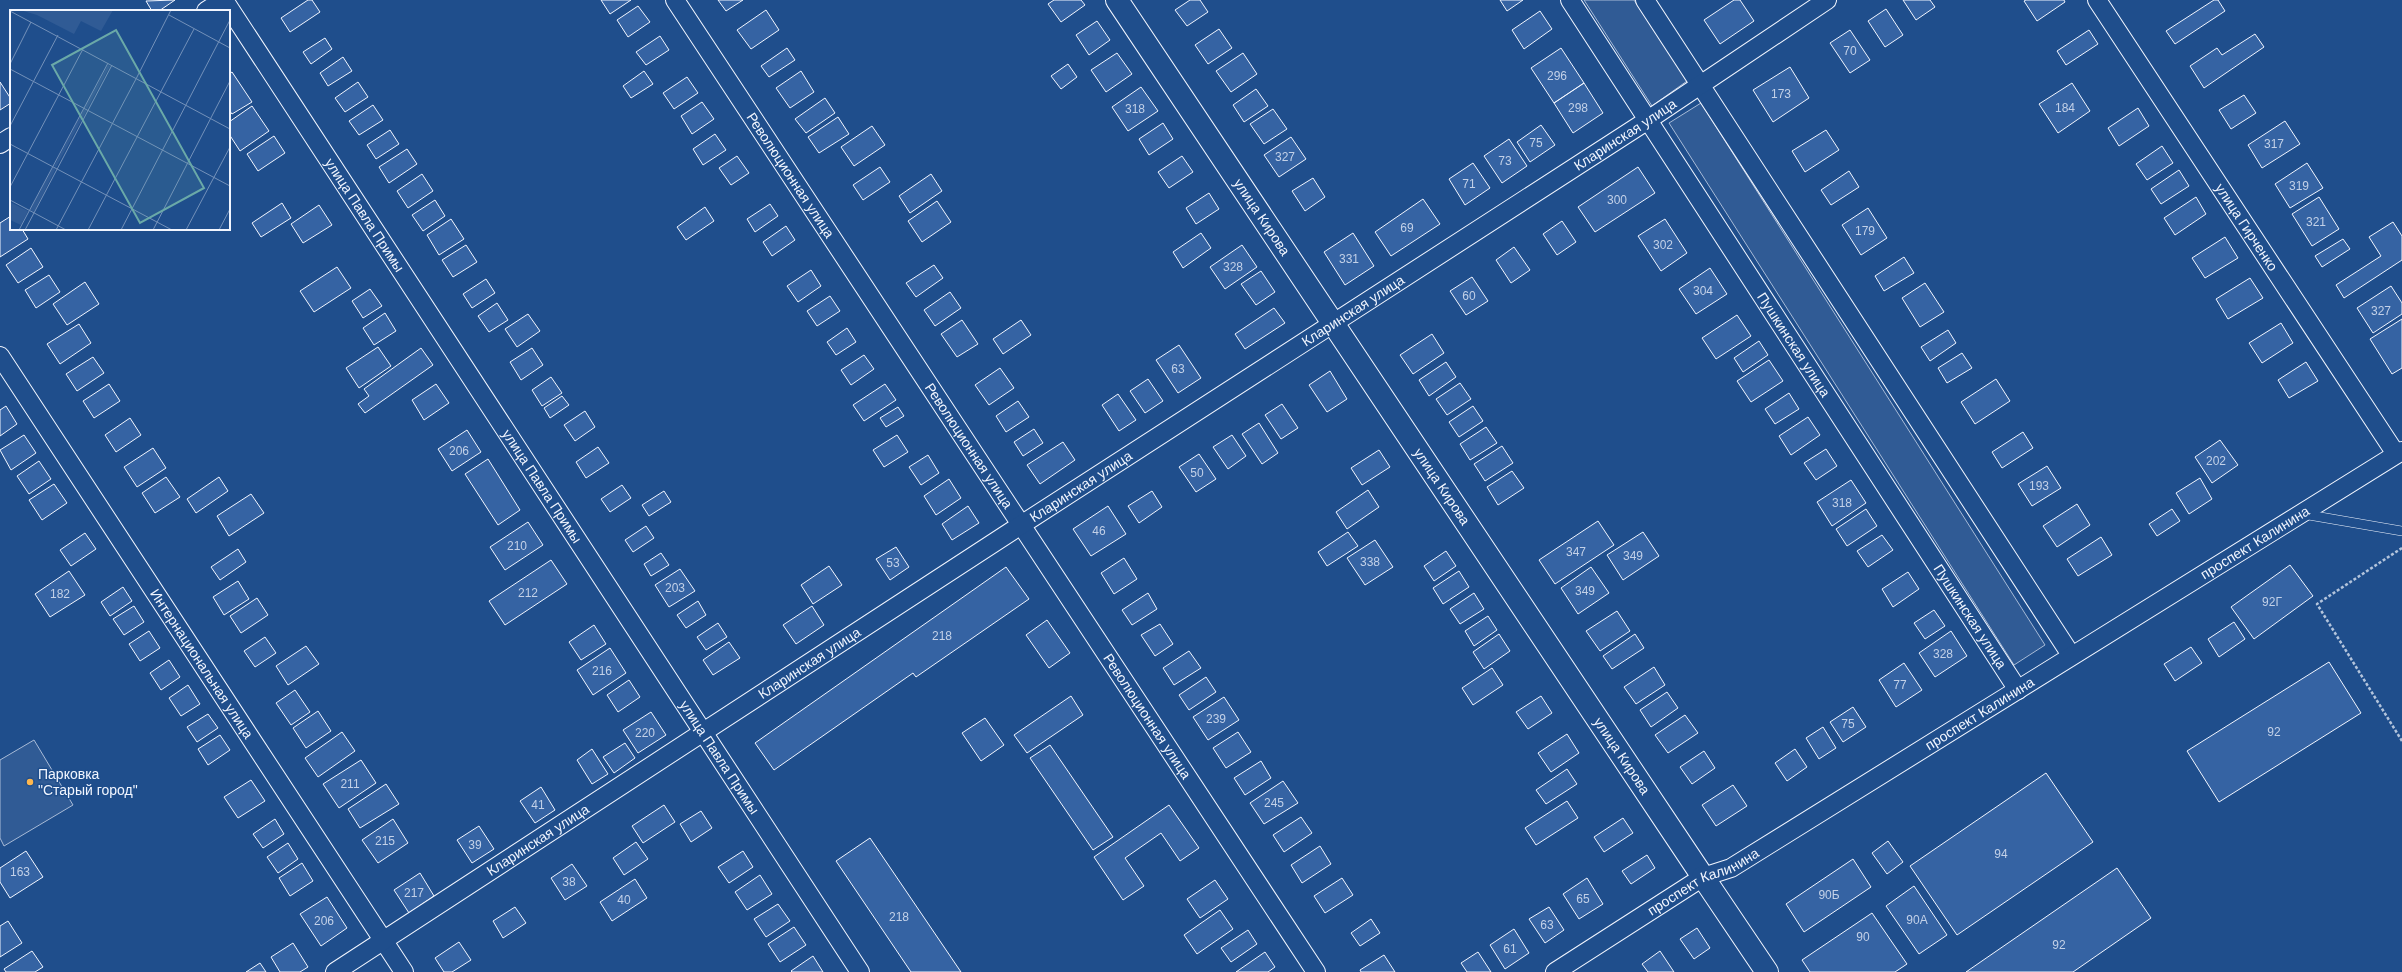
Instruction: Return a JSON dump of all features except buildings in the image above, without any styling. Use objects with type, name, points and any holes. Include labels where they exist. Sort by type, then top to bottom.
[{"type":"street","points":[[208,10],[223,0]]},
{"type":"street","name":"улица Павла Примы","points":[[223,0],[230,10]]},
{"type":"street","name":"Революционная улица","points":[[675,0],[1316,972]]},
{"type":"street","name":"улица Кирова","points":[[1118,0],[1332,324],[1767,972]]},
{"type":"street","name":"Пушкинская улица","points":[[1570,0],[2018,690]]},
{"type":"street","points":[[1645,0],[2071,656]]},
{"type":"street","name":"Кларинская улица","points":[[335,972],[1021,525],[1648,120],[1826,0]]},
{"type":"street","name":"улица Гирченко","points":[[2097,0],[2399,453]]},
{"type":"street","name":"улица Павла Примы","points":[[230,11],[860,972]]},
{"type":"street","points":[[0,144],[10,138]]},
{"type":"street","name":"Интернациональная улица","points":[[0,356],[404,972]]},
{"type":"street","name":"проспект Калинина","points":[[1555,972],[1703,877],[1730,868],[2018,690],[2298,513],[2399,453]]},
{"type":"lane","points":[[2298,513],[2402,531]]},
{"type":"path","points":[[2402,548],[2317,604],[2402,741]]},
{"type":"shaded area","points":[[1584,0],[1634,0],[1687,81],[1652,106]]},
{"type":"shaded area","points":[[1701,103],[2045,645],[2014,665],[1669,123]]},
{"type":"shaded area","name":"Парковка \"Старый город\"","points":[[34,740],[73,805],[4,846],[0,838],[0,760]]},
{"type":"place","name":"Парковка \"Старый город\"","points":[[30,782]]}]
